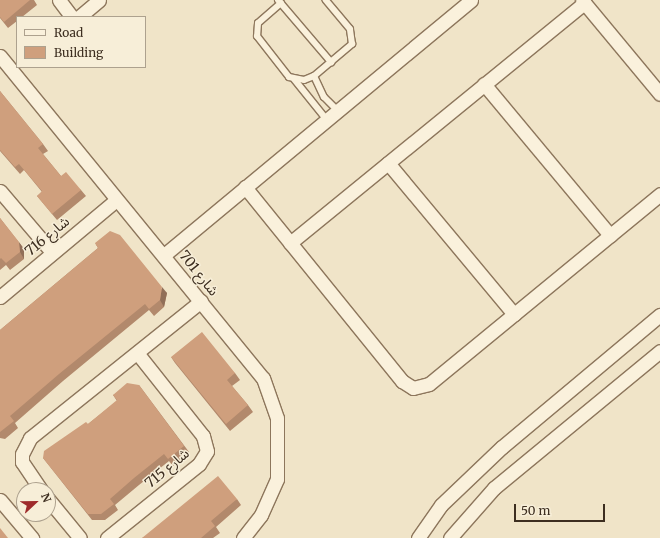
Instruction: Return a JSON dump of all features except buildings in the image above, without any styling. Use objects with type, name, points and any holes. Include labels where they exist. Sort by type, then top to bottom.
[{"type":"street","points":[[59,0],[71,16]]},
{"type":"street","points":[[80,16],[99,0]]},
{"type":"street","points":[[164,255],[471,0]]},
{"type":"street","points":[[290,243],[583,1],[660,94]]},
{"type":"street","name":"شارع 701","points":[[0,56],[15,69],[116,200],[164,255],[263,378],[277,418],[277,479],[261,515],[243,538]]},
{"type":"street","points":[[484,84],[610,236]]},
{"type":"street","points":[[388,163],[514,314]]},
{"type":"street","points":[[246,187],[290,243],[409,387],[424,387],[660,194]]},
{"type":"street","points":[[0,191],[52,252]]},
{"type":"street","name":"شارع 716","points":[[0,297],[116,200]]},
{"type":"street","points":[[35,482],[25,470],[22,454],[24,446],[201,301]]},
{"type":"street","points":[[418,538],[441,505],[502,447],[660,315]]},
{"type":"street","points":[[450,538],[494,488],[660,351]]},
{"type":"street","name":"شارع 715","points":[[107,538],[199,464],[207,451],[203,436],[138,354]]},
{"type":"street","points":[[0,500],[32,538]]},
{"type":"street","points":[[56,509],[80,538]]},
{"type":"lane","points":[[294,79],[314,76],[352,44],[353,37],[326,0]]},
{"type":"lane","points":[[327,120],[256,31],[261,20],[279,2],[331,62]]},
{"type":"lane","points":[[314,76],[324,97],[338,110]]}]
